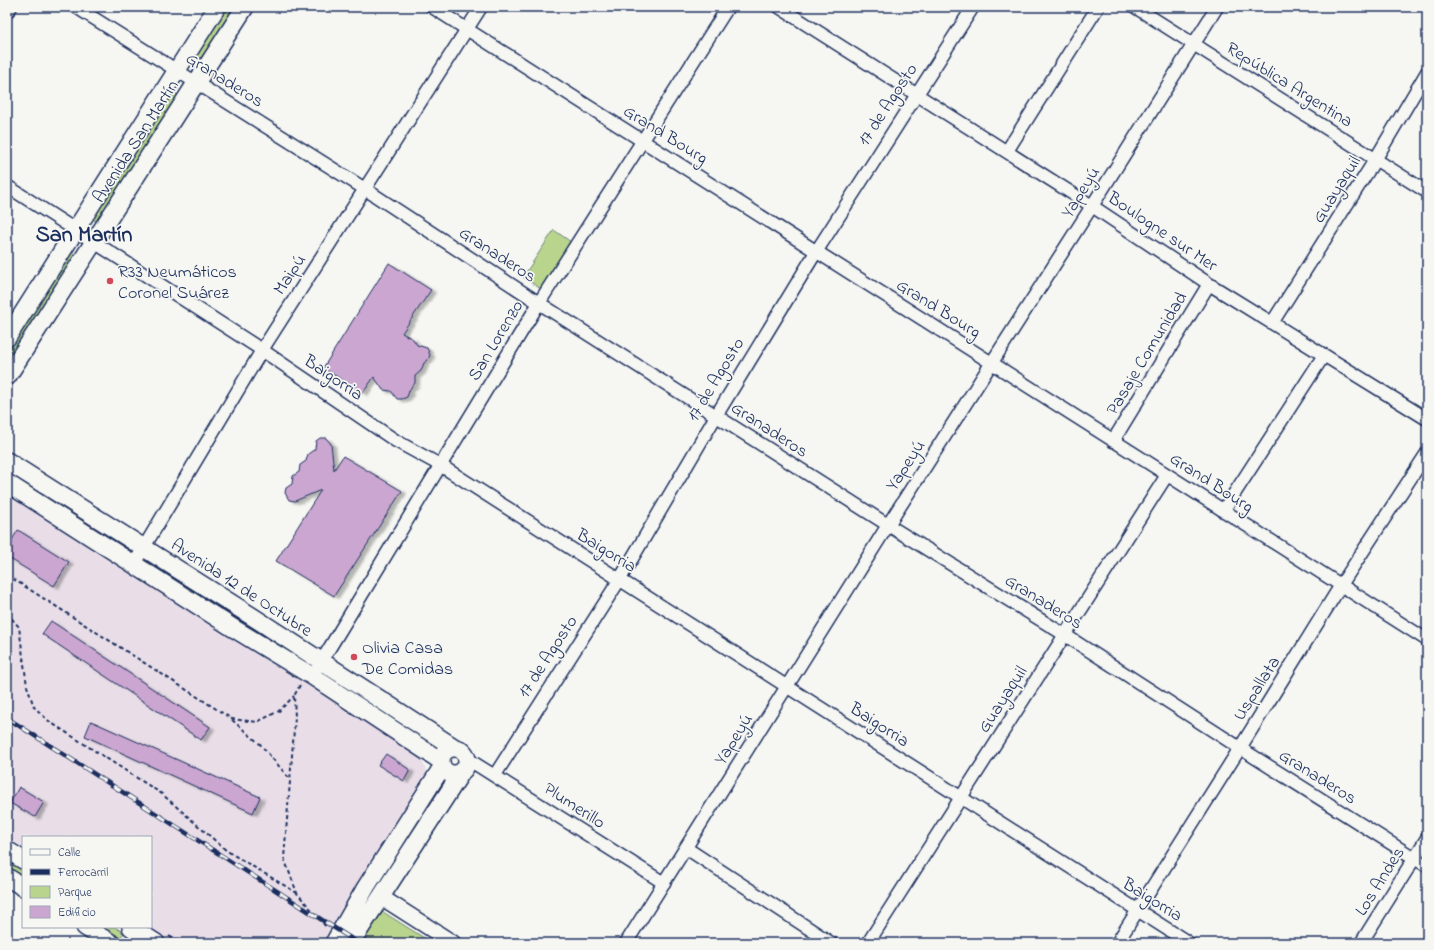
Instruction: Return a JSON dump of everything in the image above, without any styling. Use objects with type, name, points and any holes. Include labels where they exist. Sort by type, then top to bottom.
[{"type":"main road","name":"Avenida San Martín","points":[[7,338],[217,7]]},
{"type":"main road","name":"Avenida San Martín","points":[[7,377],[245,7]]},
{"type":"main road","name":"Avenida 12 de Octubre","points":[[7,461],[322,662],[461,759],[455,775],[447,773],[441,764],[309,675],[7,483]]},
{"type":"main road","points":[[446,750],[461,759],[381,897],[341,942],[366,887],[441,764],[443,754],[446,750]]},
{"type":"main road","points":[[7,850],[22,859]]},
{"type":"main road","points":[[7,877],[22,886]]},
{"type":"main road","points":[[366,887],[381,897]]},
{"type":"main road","points":[[88,928],[111,943]]},
{"type":"street","points":[[7,12],[10,7]]},
{"type":"street","name":"Granaderos","points":[[76,7],[365,189],[539,303],[716,416],[1065,635],[1427,866]]},
{"type":"street","name":"Grand Bourg","points":[[432,7],[1427,640]]},
{"type":"street","name":"Maipú","points":[[134,564],[262,350],[481,7]]},
{"type":"street","name":"San Lorenzo","points":[[309,675],[322,662],[539,303],[728,7]]},
{"type":"street","name":"Boulogne sur Mer","points":[[779,7],[1007,151],[1209,284],[1427,418]]},
{"type":"street","name":"17 de Agosto","points":[[495,775],[620,579],[716,416],[816,252],[973,7]]},
{"type":"street","points":[[1007,151],[1098,7]]},
{"type":"street","name":"República Argentina","points":[[1134,7],[1427,192]]},
{"type":"street","name":"Yapeyú","points":[[626,943],[888,525],[1217,7]]},
{"type":"street","name":"Guayaquil","points":[[1272,323],[1375,160],[1427,72]]},
{"type":"street","name":"Baigorria","points":[[7,186],[262,350],[396,441],[440,465],[1189,943]]},
{"type":"street","name":"Pasaje Comunidad","points":[[1113,440],[1209,284]]},
{"type":"street","points":[[1223,511],[1324,355]]},
{"type":"street","name":"Uspallata","points":[[1117,943],[1341,586],[1427,453]]},
{"type":"street","name":"Guayaquil","points":[[868,943],[1167,475]]},
{"type":"street","name":"Plumerillo","points":[[461,759],[495,775],[664,883]]},
{"type":"street","name":"Los Andes","points":[[1361,943],[1427,838]]},
{"type":"street","points":[[686,848],[831,943]]},
{"type":"street","points":[[381,897],[453,943]]},
{"type":"path","points":[[7,575],[232,719],[260,744],[290,779]]},
{"type":"path","points":[[7,613],[19,627],[27,686],[34,707],[50,722],[162,794],[227,851],[296,893],[341,942]]},
{"type":"path","points":[[232,719],[257,722],[279,711],[294,696],[309,675]]},
{"type":"path","points":[[294,696],[295,717],[284,858],[296,893]]},
{"type":"shaded area","points":[[7,494],[420,756],[426,769],[427,779],[326,943],[174,943],[151,928],[152,928],[152,836],[22,836],[22,846],[7,837]]},
{"type":"green space","points":[[226,7],[236,7],[200,62],[196,62],[194,57]]},
{"type":"green space","points":[[172,93],[176,93],[177,97],[98,221],[95,221],[92,218]]},
{"type":"green space","points":[[554,230],[575,245],[544,291],[523,277]]},
{"type":"green space","points":[[71,252],[75,254],[75,256],[7,363],[7,350]]},
{"type":"green space","points":[[7,468],[127,545],[126,547],[123,548],[7,475]]},
{"type":"green space","points":[[154,564],[287,648],[286,652],[153,568]]},
{"type":"green space","points":[[446,780],[447,781],[391,870],[387,867],[432,795],[438,793]]},
{"type":"green space","points":[[7,860],[22,869],[22,876],[7,868]]},
{"type":"green space","points":[[383,912],[432,943],[357,943]]},
{"type":"green space","points":[[105,928],[116,928],[124,933],[120,938]]},
{"type":"building","points":[[389,263],[431,290],[402,333],[413,339],[417,345],[427,348],[430,355],[428,360],[424,363],[421,371],[415,376],[415,383],[410,389],[407,397],[402,399],[397,399],[391,391],[383,390],[374,377],[363,393],[323,368]]},
{"type":"building","points":[[320,438],[326,438],[331,444],[334,470],[343,456],[402,491],[334,596],[276,561],[321,490],[295,501],[289,500],[285,493],[286,488],[292,484],[293,476],[299,472],[300,465],[306,461],[308,454],[315,449],[316,441]]},
{"type":"building","points":[[18,530],[69,562],[54,586],[7,557],[7,548]]},
{"type":"building","points":[[51,621],[210,727],[201,740],[42,634]]},
{"type":"building","points":[[91,721],[260,797],[253,813],[85,736]]},
{"type":"building","points":[[386,754],[410,770],[404,781],[378,765]]},
{"type":"building","points":[[19,787],[44,802],[35,817],[10,803]]},
{"type":"railway","points":[[7,718],[358,943]]},
{"type":"place","name":"R33 Neumáticos Coronel Suárez","points":[[110,281]]},
{"type":"place","name":"Olivia Casa De Comidas","points":[[354,657]]},
{"type":"district","name":"San Martín","points":[[84,233]]}]
